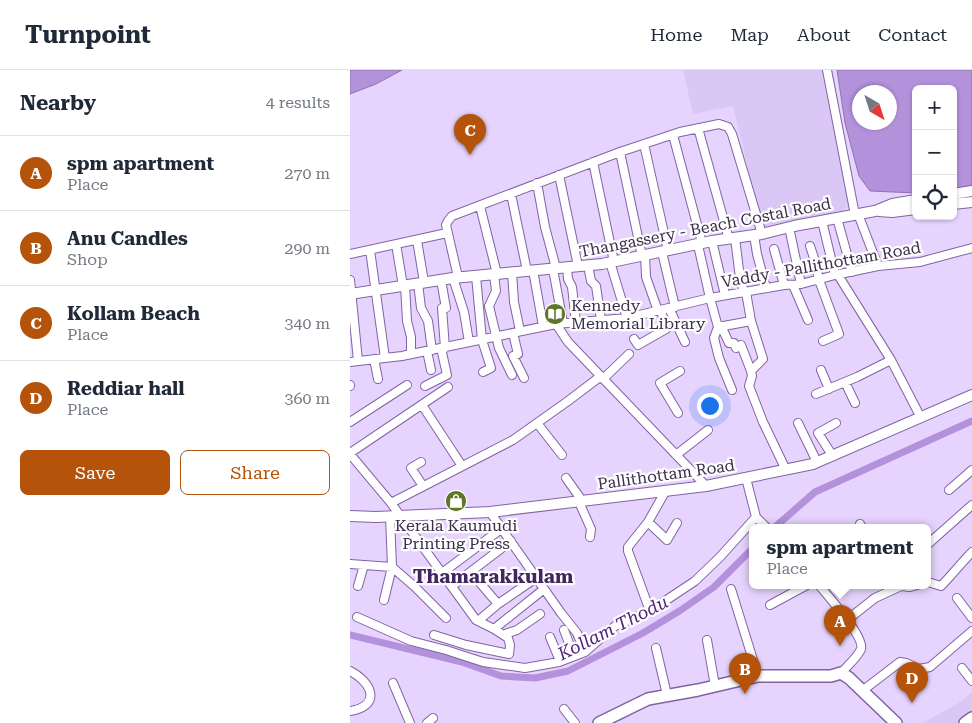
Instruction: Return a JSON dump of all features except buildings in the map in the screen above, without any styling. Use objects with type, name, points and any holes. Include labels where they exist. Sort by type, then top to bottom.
[{"type":"main road","points":[[599,723],[648,699],[758,676],[831,676],[841,673],[896,723]]},
{"type":"main road","points":[[965,723],[972,718]]},
{"type":"street","points":[[827,70],[856,214],[878,266]]},
{"type":"street","points":[[470,342],[447,233],[446,225],[452,216],[620,152],[673,135],[719,124],[728,127],[732,134],[758,234],[757,254],[766,288]]},
{"type":"street","points":[[698,128],[732,238],[751,321],[763,359],[751,371]]},
{"type":"street","points":[[673,135],[704,243],[725,296]]},
{"type":"street","points":[[634,339],[638,345],[666,329],[665,251],[644,144]]},
{"type":"street","points":[[620,152],[646,276],[685,342]]},
{"type":"street","points":[[593,162],[612,262],[627,318]]},
{"type":"street","points":[[559,175],[583,266],[596,286],[601,320]]},
{"type":"street","points":[[537,183],[545,227],[559,268],[560,323],[568,342],[706,486]]},
{"type":"street","points":[[957,193],[972,191]]},
{"type":"street","points":[[511,194],[543,326]]},
{"type":"street","points":[[875,211],[892,204],[912,201]]},
{"type":"street","points":[[957,204],[972,202]]},
{"type":"street","points":[[480,206],[495,274],[496,291],[489,306],[499,348],[512,375]]},
{"type":"street","points":[[875,211],[892,212],[912,210]]},
{"type":"street","name":"Thangassery - Beach Costal Road","points":[[351,294],[456,278],[612,262],[875,211]]},
{"type":"street","points":[[837,218],[852,272]]},
{"type":"street","points":[[822,221],[836,275],[891,360],[920,416]]},
{"type":"street","points":[[789,227],[797,285],[808,320]]},
{"type":"street","points":[[350,254],[447,233]]},
{"type":"street","points":[[417,240],[421,308],[428,321],[431,370]]},
{"type":"street","points":[[704,243],[710,298],[720,326],[729,343],[734,343],[736,348],[741,346],[751,371],[752,376],[749,386],[763,422],[786,470]]},
{"type":"street","points":[[396,244],[404,286],[407,321],[411,338],[411,354]]},
{"type":"street","points":[[810,246],[819,280],[839,334],[823,341]]},
{"type":"street","name":"Vaddy - Pallithottam Road","points":[[354,361],[429,351],[560,323],[627,318],[710,298],[784,285],[797,285],[878,266],[920,262],[972,248]]},
{"type":"street","points":[[774,249],[784,285]]},
{"type":"street","points":[[370,250],[385,358]]},
{"type":"street","points":[[559,268],[572,287],[576,322]]},
{"type":"street","points":[[512,272],[518,354],[512,356],[524,378]]},
{"type":"street","points":[[476,276],[482,340],[491,368],[484,372]]},
{"type":"street","points":[[350,280],[354,361]]},
{"type":"street","points":[[425,386],[447,375],[443,348],[442,308],[446,308],[441,280]]},
{"type":"street","points":[[720,326],[751,321]]},
{"type":"street","points":[[720,326],[714,338],[719,358],[732,390]]},
{"type":"street","points":[[391,503],[513,440],[602,377],[629,354]]},
{"type":"street","points":[[374,359],[378,379]]},
{"type":"street","points":[[816,394],[891,360]]},
{"type":"street","points":[[821,370],[829,389]]},
{"type":"street","points":[[678,413],[660,383],[680,371]]},
{"type":"street","points":[[845,382],[855,403]]},
{"type":"street","points":[[350,422],[407,385]]},
{"type":"street","points":[[434,635],[466,645],[509,654],[510,645],[505,634],[477,620],[401,516],[350,454],[448,387]]},
{"type":"street","name":"Pallithottam Road","points":[[350,516],[376,518],[490,512],[706,486],[817,462],[920,416],[972,396]]},
{"type":"street","points":[[422,405],[462,466]]},
{"type":"street","points":[[537,423],[562,455]]},
{"type":"street","points":[[798,423],[817,462]]},
{"type":"street","points":[[832,455],[818,433],[836,423]]},
{"type":"street","points":[[676,455],[708,430]]},
{"type":"street","points":[[421,462],[411,468],[423,486]]},
{"type":"street","points":[[949,490],[972,470]]},
{"type":"street","points":[[566,478],[581,502],[591,529],[590,536]]},
{"type":"street","points":[[746,478],[758,519],[763,524]]},
{"type":"street","points":[[650,611],[628,551],[628,546],[648,522],[665,492]]},
{"type":"street","points":[[931,541],[972,505]]},
{"type":"street","points":[[490,512],[512,541],[544,590],[577,633],[585,652]]},
{"type":"street","points":[[384,600],[392,567],[390,516]]},
{"type":"street","points":[[753,524],[758,519]]},
{"type":"street","points":[[648,522],[667,540],[677,523]]},
{"type":"street","points":[[442,573],[501,528]]},
{"type":"street","points":[[356,617],[411,641],[483,662],[525,668],[560,661],[585,652],[615,626],[650,611],[695,581],[749,528]]},
{"type":"street","points":[[452,586],[512,541]]},
{"type":"street","points":[[931,583],[941,586],[972,552]]},
{"type":"street","points":[[350,564],[392,567],[446,618]]},
{"type":"street","points":[[358,586],[364,565]]},
{"type":"street","points":[[477,620],[536,578]]},
{"type":"street","points":[[480,583],[498,604]]},
{"type":"street","points":[[770,606],[800,589]]},
{"type":"street","points":[[822,589],[847,620],[862,646],[860,652],[841,673]]},
{"type":"street","points":[[847,620],[875,598],[893,589]]},
{"type":"street","points":[[494,629],[544,590]]},
{"type":"street","points":[[731,590],[758,676]]},
{"type":"street","points":[[956,598],[972,618]]},
{"type":"street","points":[[505,634],[517,630],[540,614]]},
{"type":"street","points":[[564,630],[574,656]]},
{"type":"street","points":[[862,691],[900,662],[919,669],[930,667],[972,631]]},
{"type":"street","points":[[550,637],[560,661]]},
{"type":"street","points":[[707,640],[715,686]]},
{"type":"street","points":[[656,648],[668,695]]},
{"type":"street","points":[[962,668],[972,681]]},
{"type":"street","points":[[350,671],[365,682],[371,696],[365,705],[350,711]]},
{"type":"street","points":[[393,683],[410,723]]},
{"type":"street","points":[[564,709],[574,723]]},
{"type":"shaded area","points":[[350,70],[402,70],[376,84],[350,94]]},
{"type":"shaded area","points":[[683,70],[833,70],[856,205],[845,208],[843,211],[762,228],[733,106],[693,114]]},
{"type":"shaded area","points":[[837,70],[972,70],[972,187],[957,189],[957,85],[912,85],[912,193],[870,191],[859,176],[845,123]]},
{"type":"shaded area","points":[[972,692],[972,723],[922,723],[957,704]]},
{"type":"waterway","name":"Kollam Thodu","points":[[778,524],[815,492],[972,421]]},
{"type":"waterway","name":"Kollam Thodu","points":[[350,635],[462,662],[501,676],[535,678],[568,671],[643,633],[714,587],[749,552]]},
{"type":"place","name":"Kollam Beach","points":[[470,155]]},
{"type":"place","name":"Kennedy Memorial Library","points":[[555,314]]},
{"type":"place","name":"Kerala Kaumudi Printing Press","points":[[456,501]]},
{"type":"place","name":"spm apartment","points":[[840,646]]},
{"type":"place","name":"Anu Candles","points":[[745,694]]},
{"type":"place","name":"Reddiar hall","points":[[912,703]]},
{"type":"district","name":"Thamarakkulam","points":[[493,576]]}]
